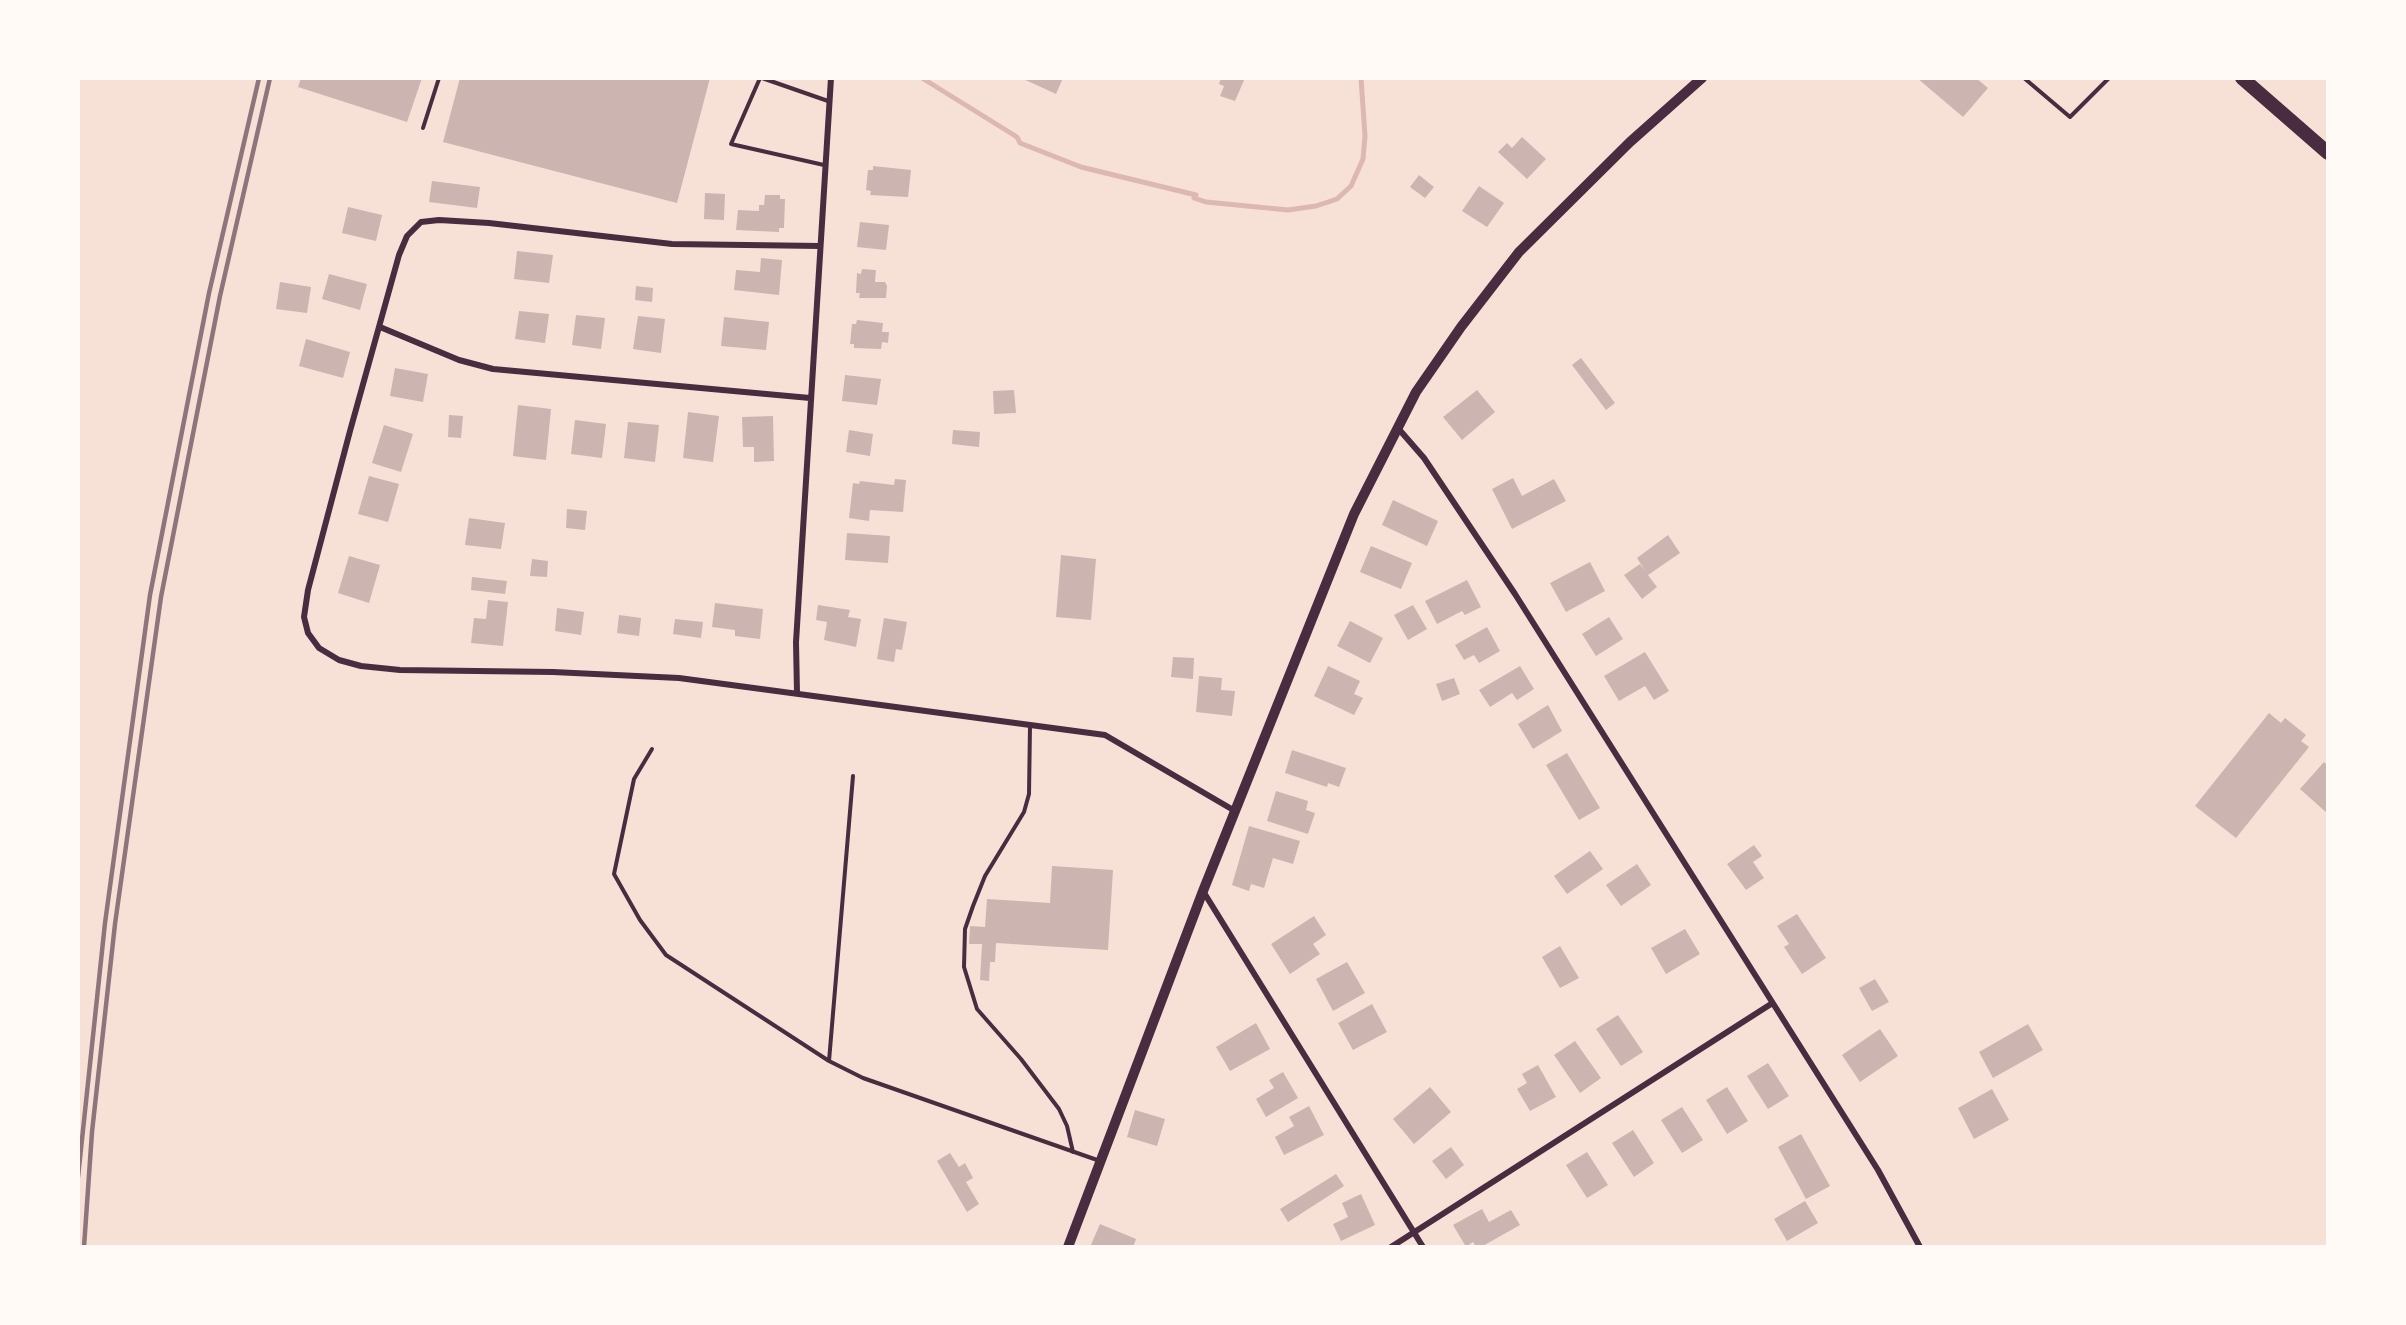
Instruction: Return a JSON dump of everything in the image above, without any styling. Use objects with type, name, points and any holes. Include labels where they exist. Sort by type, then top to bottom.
[{"type":"highway","points":[[2242,78],[2328,153]]},
{"type":"street","points":[[797,693],[796,642],[831,78]]},
{"type":"street","points":[[1068,1247],[1203,891],[1354,514],[1397,427],[1416,392],[1461,327],[1519,252],[1606,165],[1702,78]]},
{"type":"street","points":[[820,246],[672,244],[489,223],[439,220],[420,222],[407,236],[399,255],[308,590],[304,617],[308,633],[319,648],[339,660],[361,666],[400,670],[553,672],[679,678],[1105,735],[1235,811]]},
{"type":"street","points":[[380,327],[459,360],[493,369],[810,398]]},
{"type":"street","points":[[1397,427],[1424,458],[1515,594],[1771,1004],[1878,1170],[1920,1247]]},
{"type":"street","points":[[1203,891],[1423,1247]]},
{"type":"street","points":[[1391,1247],[1771,1004]]},
{"type":"lane","points":[[423,128],[439,78]]},
{"type":"lane","points":[[824,165],[731,144],[761,78],[828,101]]},
{"type":"lane","points":[[2024,78],[2070,117],[2107,79]]},
{"type":"lane","points":[[1030,726],[1024,812],[985,876],[973,906],[965,929],[964,968],[978,1009],[1028,1067],[1059,1109],[1067,1126],[1073,1153]]},
{"type":"lane","points":[[652,749],[634,779],[615,874],[640,920],[666,955],[830,1061],[863,1078],[1100,1162]]},
{"type":"lane","points":[[830,1061],[853,776]]},
{"type":"building","points":[[301,78],[422,78],[407,122],[298,87]]},
{"type":"building","points":[[460,78],[710,78],[677,203],[443,142]]},
{"type":"building","points":[[1021,78],[1063,78],[1056,94]]},
{"type":"building","points":[[1221,78],[1245,78],[1235,101],[1220,96],[1224,86],[1219,84]]},
{"type":"building","points":[[1917,78],[1976,78],[1988,88],[1963,117]]},
{"type":"building","points":[[1522,137],[1546,159],[1527,179],[1498,152],[1507,143],[1512,148]]},
{"type":"building","points":[[873,166],[911,170],[908,197],[870,195],[871,191],[866,190],[868,170],[873,170]]},
{"type":"building","points":[[1419,175],[1434,187],[1425,198],[1410,187]]},
{"type":"building","points":[[432,181],[480,187],[477,208],[429,202]]},
{"type":"building","points":[[1479,186],[1504,203],[1487,227],[1462,211]]},
{"type":"building","points":[[705,193],[725,194],[724,220],[704,219]]},
{"type":"building","points":[[765,195],[780,195],[780,199],[785,199],[784,228],[779,228],[779,232],[736,230],[738,210],[759,211],[759,205],[764,205]]},
{"type":"building","points":[[348,207],[382,215],[376,241],[342,233]]},
{"type":"building","points":[[860,222],[889,225],[886,250],[857,247]]},
{"type":"building","points":[[517,251],[553,255],[549,283],[514,279]]},
{"type":"building","points":[[761,258],[782,260],[779,295],[734,290],[736,270],[760,272]]},
{"type":"building","points":[[862,269],[876,270],[875,282],[885,282],[887,286],[886,298],[859,298],[860,293],[856,293],[857,273],[861,274]]},
{"type":"building","points":[[329,274],[367,284],[360,310],[322,299]]},
{"type":"building","points":[[280,282],[311,287],[307,313],[276,309]]},
{"type":"building","points":[[636,286],[653,288],[652,302],[635,300]]},
{"type":"building","points":[[519,311],[549,314],[545,343],[515,339]]},
{"type":"building","points":[[576,315],[605,318],[601,349],[572,345]]},
{"type":"building","points":[[638,316],[665,319],[661,353],[633,349]]},
{"type":"building","points":[[724,317],[769,322],[766,350],[721,346]]},
{"type":"building","points":[[857,320],[883,323],[882,332],[889,332],[888,343],[882,342],[881,349],[854,348],[854,344],[850,344],[852,324],[856,324]]},
{"type":"building","points":[[306,339],[350,352],[343,378],[299,366]]},
{"type":"building","points":[[1581,358],[1615,403],[1606,410],[1572,365]]},
{"type":"building","points":[[395,368],[428,374],[423,402],[390,396]]},
{"type":"building","points":[[845,375],[881,379],[877,405],[842,401]]},
{"type":"building","points":[[1014,390],[1016,413],[994,414],[993,391]]},
{"type":"building","points":[[1477,390],[1495,412],[1462,440],[1443,417]]},
{"type":"building","points":[[518,405],[551,409],[546,460],[513,456]]},
{"type":"building","points":[[688,412],[719,416],[713,462],[683,458]]},
{"type":"building","points":[[449,415],[463,416],[461,438],[448,437]]},
{"type":"building","points":[[773,416],[774,461],[754,462],[754,447],[743,447],[742,417]]},
{"type":"building","points":[[575,420],[606,424],[602,458],[571,454]]},
{"type":"building","points":[[628,422],[659,425],[655,462],[624,458]]},
{"type":"building","points":[[384,425],[413,434],[401,472],[372,463]]},
{"type":"building","points":[[849,430],[873,434],[870,456],[846,452]]},
{"type":"building","points":[[953,430],[980,432],[979,447],[952,444]]},
{"type":"building","points":[[369,476],[399,484],[388,522],[358,514]]},
{"type":"building","points":[[1513,478],[1522,496],[1554,479],[1566,501],[1512,529],[1492,489]]},
{"type":"building","points":[[895,479],[906,480],[903,512],[870,510],[869,521],[849,518],[853,483],[859,484],[860,481],[894,485]]},
{"type":"building","points":[[1393,500],[1438,521],[1427,546],[1382,525]]},
{"type":"building","points":[[567,509],[587,511],[585,530],[566,528]]},
{"type":"building","points":[[469,518],[505,523],[501,549],[465,545]]},
{"type":"building","points":[[847,533],[890,536],[888,563],[845,560]]},
{"type":"building","points":[[1668,535],[1680,553],[1648,575],[1657,587],[1642,599],[1624,575],[1640,564],[1646,572],[1637,558]]},
{"type":"building","points":[[1371,546],[1412,563],[1401,589],[1360,572]]},
{"type":"building","points":[[1061,555],[1096,559],[1091,620],[1056,617]]},
{"type":"building","points":[[349,556],[380,565],[369,603],[338,593]]},
{"type":"building","points":[[532,559],[548,561],[547,577],[530,576]]},
{"type":"building","points":[[1590,562],[1605,591],[1566,612],[1550,583]]},
{"type":"building","points":[[472,577],[507,581],[505,594],[471,590]]},
{"type":"building","points":[[1467,580],[1481,607],[1465,615],[1462,611],[1437,624],[1425,601]]},
{"type":"building","points":[[488,600],[508,602],[503,646],[471,643],[474,618],[486,619]]},
{"type":"building","points":[[715,603],[763,609],[760,639],[735,636],[735,630],[712,627]]},
{"type":"building","points":[[818,605],[850,610],[848,617],[861,619],[856,647],[824,640],[827,622],[816,620]]},
{"type":"building","points":[[1413,605],[1427,629],[1408,640],[1394,615]]},
{"type":"building","points":[[557,608],[584,612],[581,635],[555,631]]},
{"type":"building","points":[[619,615],[641,618],[639,636],[617,633]]},
{"type":"building","points":[[1609,617],[1623,639],[1596,656],[1582,634]]},
{"type":"building","points":[[884,618],[907,622],[902,650],[896,649],[894,662],[877,659]]},
{"type":"building","points":[[675,619],[703,622],[701,638],[673,634]]},
{"type":"building","points":[[1350,621],[1383,638],[1370,663],[1337,646]]},
{"type":"building","points":[[1487,627],[1500,651],[1479,663],[1474,655],[1464,660],[1455,645]]},
{"type":"building","points":[[1645,652],[1669,691],[1654,700],[1645,686],[1619,701],[1604,676]]},
{"type":"building","points":[[1173,657],[1194,658],[1193,679],[1171,677]]},
{"type":"building","points":[[1328,666],[1360,681],[1354,694],[1363,698],[1354,715],[1314,696]]},
{"type":"building","points":[[1520,666],[1534,689],[1517,700],[1512,693],[1490,707],[1479,690]]},
{"type":"building","points":[[1199,676],[1222,678],[1221,690],[1235,691],[1232,716],[1196,712]]},
{"type":"building","points":[[1454,678],[1460,694],[1442,701],[1436,684]]},
{"type":"building","points":[[1548,705],[1562,731],[1533,749],[1518,724]]},
{"type":"building","points":[[2269,713],[2281,723],[2285,718],[2306,735],[2301,741],[2309,747],[2236,838],[2195,806]]},
{"type":"building","points":[[1292,750],[1346,768],[1339,787],[1328,783],[1327,787],[1285,773]]},
{"type":"building","points":[[1567,753],[1600,808],[1579,820],[1546,765]]},
{"type":"building","points":[[2324,762],[2328,766],[2328,814],[2300,789]]},
{"type":"building","points":[[1276,791],[1308,801],[1306,810],[1315,813],[1308,834],[1267,821]]},
{"type":"building","points":[[1249,826],[1300,841],[1293,864],[1273,858],[1264,888],[1251,884],[1249,891],[1232,885]]},
{"type":"building","points":[[1754,845],[1762,856],[1753,862],[1764,878],[1746,890],[1727,864]]},
{"type":"building","points":[[1590,851],[1603,869],[1567,894],[1554,876]]},
{"type":"building","points":[[1637,864],[1651,885],[1621,906],[1606,885]]},
{"type":"building","points":[[1052,866],[1113,870],[1108,950],[996,943],[995,962],[990,962],[989,981],[980,980],[982,944],[969,944],[970,926],[985,927],[987,899],[1050,903]]},
{"type":"building","points":[[1797,914],[1826,958],[1802,974],[1784,947],[1789,944],[1777,926]]},
{"type":"building","points":[[1314,916],[1326,935],[1313,944],[1320,954],[1290,974],[1271,944]]},
{"type":"building","points":[[1685,929],[1700,954],[1666,974],[1651,948]]},
{"type":"building","points":[[1560,946],[1579,978],[1560,988],[1542,957]]},
{"type":"building","points":[[1347,962],[1365,993],[1333,1011],[1316,979]]},
{"type":"building","points":[[1875,979],[1889,1002],[1872,1011],[1859,988]]},
{"type":"building","points":[[1372,1004],[1387,1032],[1353,1050],[1338,1023]]},
{"type":"building","points":[[1618,1015],[1643,1052],[1621,1066],[1596,1029]]},
{"type":"building","points":[[1256,1023],[1270,1049],[1230,1071],[1216,1047]]},
{"type":"building","points":[[2028,1024],[2043,1050],[1993,1078],[1979,1052]]},
{"type":"building","points":[[1880,1029],[1898,1056],[1860,1082],[1842,1055]]},
{"type":"building","points":[[1575,1041],[1601,1078],[1580,1093],[1554,1055]]},
{"type":"building","points":[[1768,1063],[1789,1096],[1768,1109],[1747,1076]]},
{"type":"building","points":[[1538,1065],[1556,1097],[1530,1111],[1517,1089],[1527,1083],[1522,1074]]},
{"type":"building","points":[[1283,1072],[1298,1098],[1266,1117],[1256,1099],[1274,1088],[1269,1080]]},
{"type":"building","points":[[1430,1087],[1451,1112],[1414,1144],[1393,1119]]},
{"type":"building","points":[[1727,1087],[1748,1121],[1727,1134],[1706,1100]]},
{"type":"building","points":[[1992,1089],[2009,1120],[1974,1139],[1958,1108]]},
{"type":"building","points":[[1309,1106],[1324,1135],[1284,1155],[1275,1137],[1294,1126],[1289,1117]]},
{"type":"building","points":[[1682,1107],[1703,1140],[1682,1153],[1661,1120]]},
{"type":"building","points":[[1135,1110],[1165,1119],[1157,1146],[1127,1137]]},
{"type":"building","points":[[1633,1130],[1654,1163],[1634,1177],[1612,1143]]},
{"type":"building","points":[[1801,1134],[1830,1186],[1806,1199],[1778,1147]]},
{"type":"building","points":[[1451,1147],[1464,1165],[1446,1179],[1432,1161]]},
{"type":"building","points":[[1587,1152],[1608,1185],[1587,1198],[1566,1165]]},
{"type":"building","points":[[950,1153],[959,1167],[965,1163],[973,1178],[966,1182],[979,1204],[967,1212],[937,1161]]},
{"type":"building","points":[[1336,1174],[1344,1186],[1288,1222],[1280,1209]]},
{"type":"building","points":[[1361,1194],[1375,1225],[1341,1241],[1333,1224],[1348,1217],[1342,1203]]},
{"type":"building","points":[[1805,1201],[1818,1223],[1787,1241],[1774,1219]]},
{"type":"building","points":[[1482,1209],[1489,1222],[1511,1210],[1520,1225],[1481,1247],[1476,1247],[1473,1242],[1466,1247],[1453,1225]]},
{"type":"building","points":[[1100,1224],[1136,1239],[1133,1247],[1090,1247]]},
{"type":"waterway","points":[[922,78],[1017,137],[1020,143],[1081,167],[1196,195],[1194,198],[1206,202],[1288,210],[1316,206],[1337,199],[1351,186],[1363,159],[1365,136],[1361,78]]},
{"type":"railway","points":[[78,1177],[105,923],[150,595],[209,293],[259,78]]},
{"type":"railway","points":[[84,1247],[92,1132],[115,924],[161,597],[220,296],[270,78]]}]
